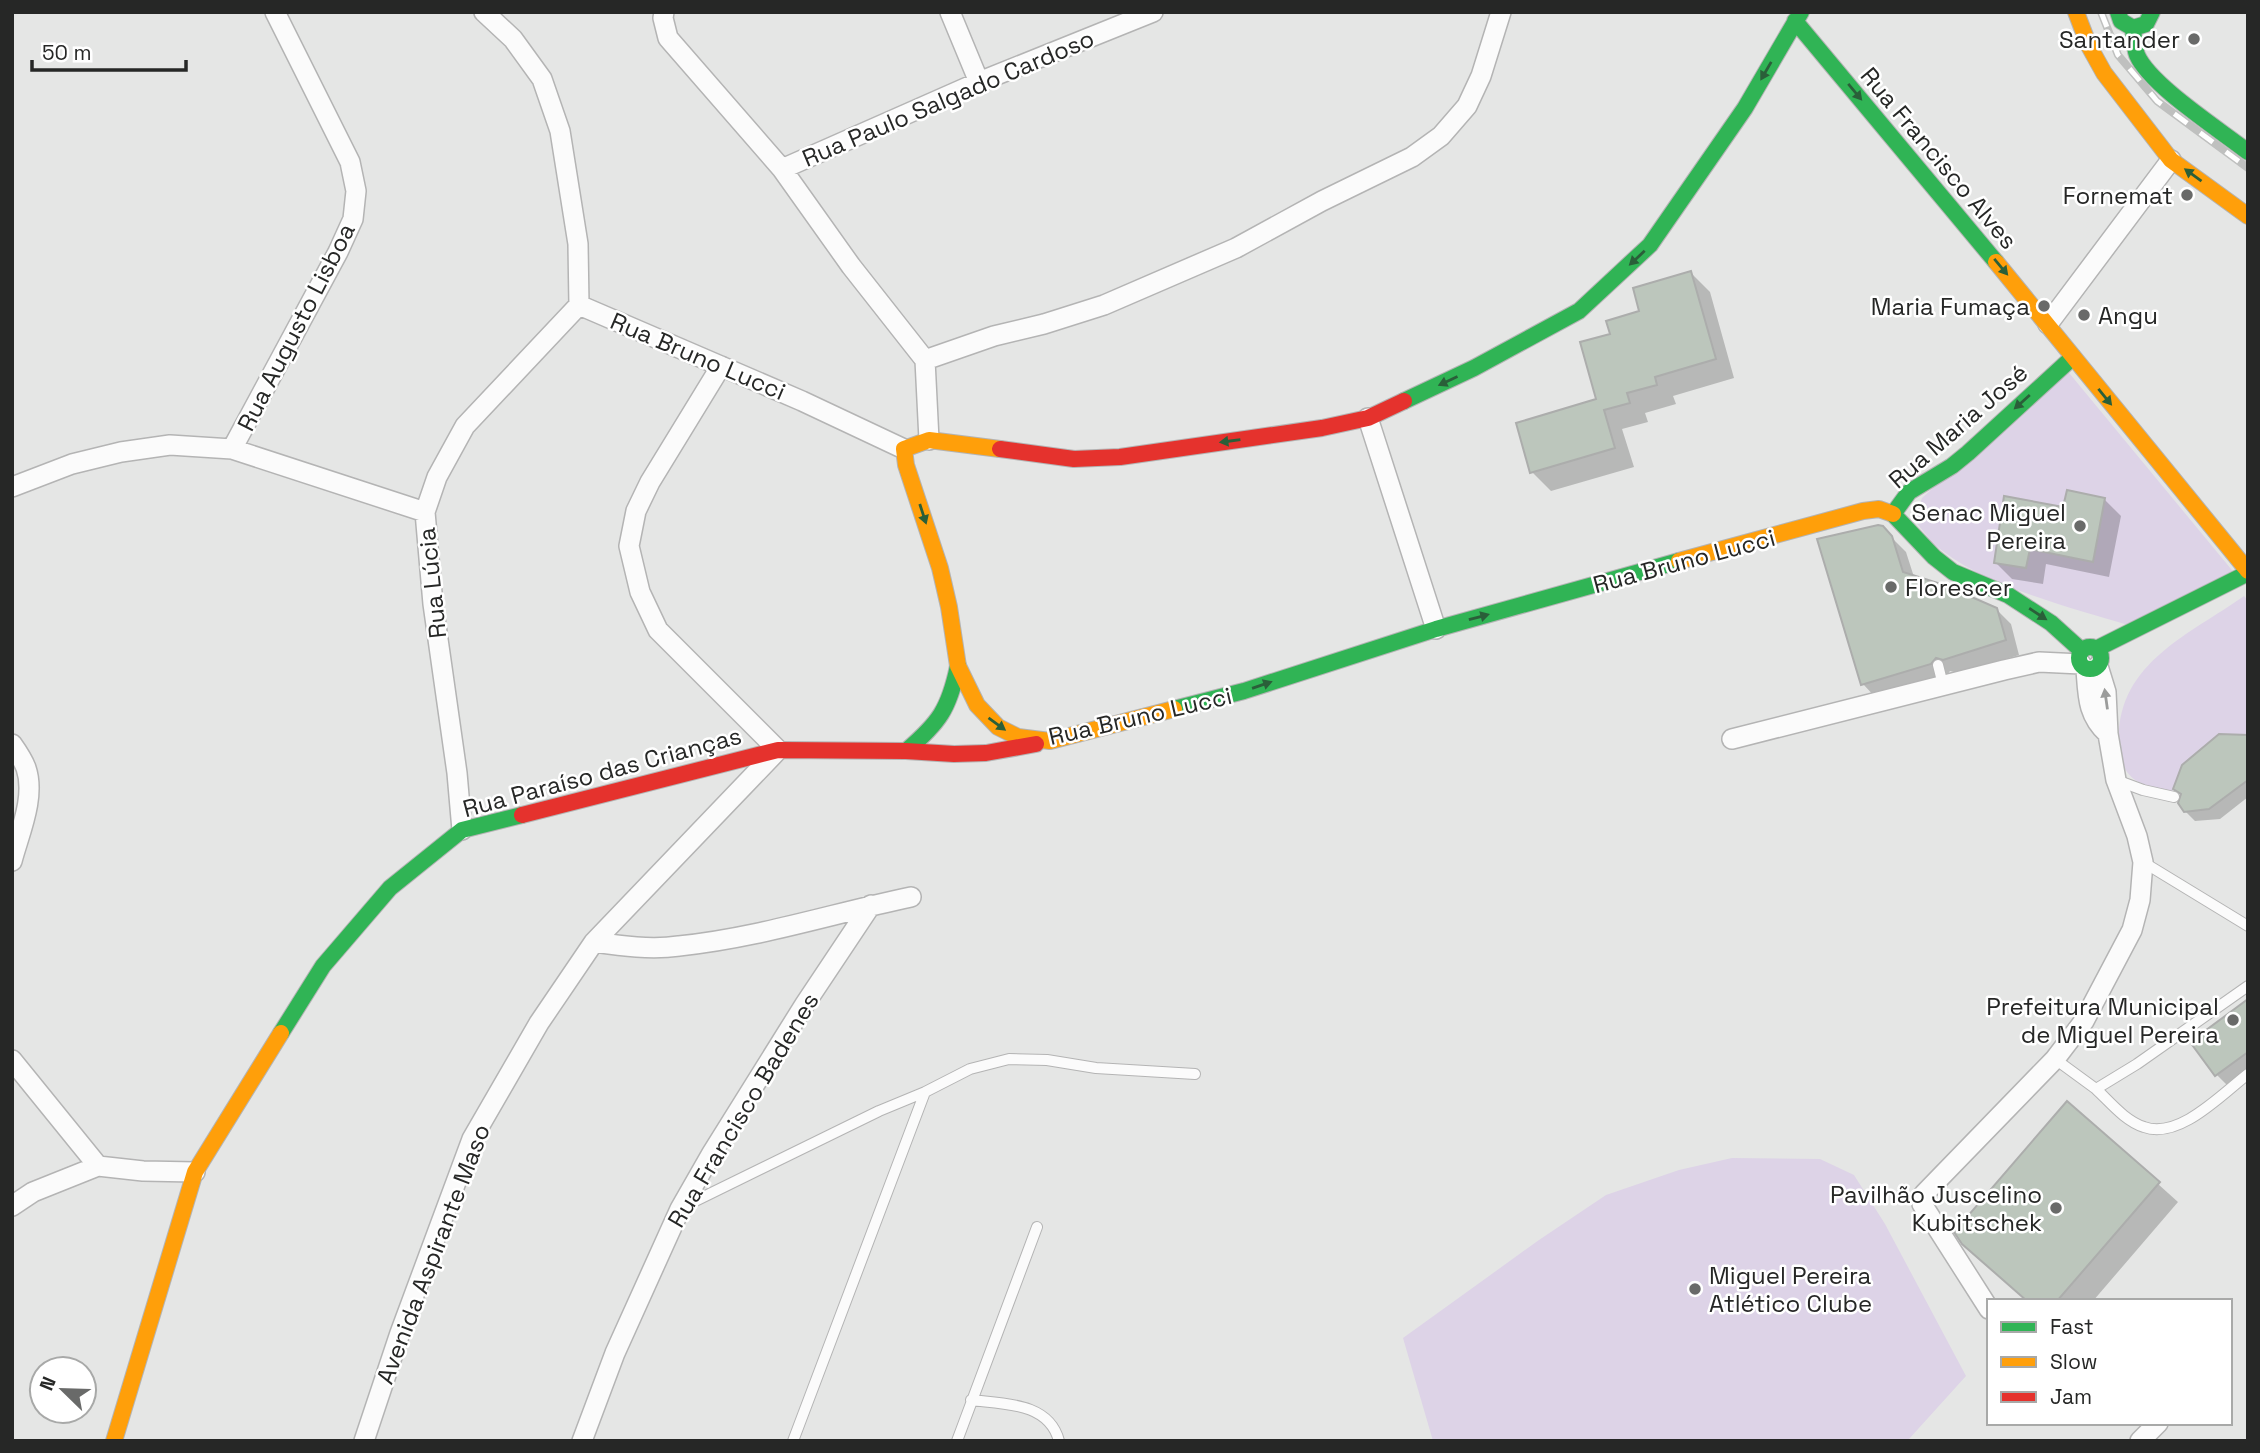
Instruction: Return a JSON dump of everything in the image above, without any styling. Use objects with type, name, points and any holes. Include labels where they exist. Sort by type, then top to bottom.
[{"type":"street","name":"Rua Augusto Lisboa","points":[[232,449],[338,252],[353,219],[356,191],[350,162],[275,12]]},
{"type":"street","name":"Rua Bruno Lucci","points":[[484,12],[513,40],[542,79],[560,131],[578,244],[579,305],[802,401],[904,449],[906,466],[950,607],[958,666],[977,705],[999,727],[1018,737],[1050,741],[1244,691],[1436,629],[1871,509],[1887,510],[1893,514]]},
{"type":"street","points":[[664,12],[668,38],[782,169],[850,266],[925,360],[929,440]]},
{"type":"street","points":[[950,12],[979,82]]},
{"type":"street","name":"Rua Paulo Salgado Cardoso","points":[[782,169],[979,82],[1153,12]]},
{"type":"street","points":[[925,360],[994,336],[1104,305],[1236,248],[1322,201],[1412,157],[1441,136],[1467,106],[1481,76],[1501,12]]},
{"type":"street","points":[[2076,12],[2088,46],[2104,73],[2153,107],[2248,152]]},
{"type":"street","points":[[2118,12],[2121,21],[2133,28],[2145,25],[2152,12]]},
{"type":"street","points":[[904,449],[929,440],[1074,459],[1120,457],[1322,428],[1368,418],[1474,368],[1579,311],[1650,245],[1745,108],[1798,17]]},
{"type":"street","name":"Rua Francisco Alves","points":[[1798,17],[2248,572]]},
{"type":"street","points":[[2133,28],[2133,43],[2171,160],[2248,216]]},
{"type":"street","points":[[2048,324],[2171,160]]},
{"type":"street","name":"Rua Lúcia","points":[[462,830],[457,773],[433,604],[425,512],[437,477],[464,426],[579,305]]},
{"type":"street","name":"Rua Maria José","points":[[2073,357],[1968,453],[1909,492],[1893,514],[1934,557],[1953,572],[2008,595],[2052,623],[2091,660]]},
{"type":"street","points":[[722,366],[650,482],[636,511],[629,546],[640,592],[658,630],[778,750]]},
{"type":"street","points":[[1368,418],[1436,629]]},
{"type":"street","points":[[12,487],[72,464],[121,452],[170,445],[232,449],[425,512]]},
{"type":"street","points":[[2091,660],[2248,572]]},
{"type":"street","points":[[1732,739],[2039,663],[2091,660],[2248,583]]},
{"type":"street","points":[[1987,1306],[1922,1204],[1924,1194],[2055,1059],[2084,1021],[2132,930],[2140,900],[2143,862],[2137,836],[2116,780],[2108,734],[2093,716],[2089,703],[2091,660]]},
{"type":"street","points":[[906,751],[933,728],[955,683],[958,666]]},
{"type":"street","name":"Rua Paraíso das Crianças","points":[[114,1441],[195,1172],[323,966],[390,888],[462,830],[778,750],[986,753],[1050,741]]},
{"type":"street","points":[[12,744],[26,768],[29,785],[12,861]]},
{"type":"street","name":"Avenida Aspirante Maso","points":[[364,1441],[400,1333],[472,1139],[539,1023],[594,942],[778,750]]},
{"type":"street","points":[[594,942],[628,947],[678,947],[822,920],[911,897]]},
{"type":"street","name":"Rua Francisco Badenes","points":[[582,1441],[615,1353],[680,1209],[784,1038],[872,905]]},
{"type":"street","points":[[12,1060],[98,1166]]},
{"type":"street","points":[[12,1206],[33,1192],[98,1166],[143,1171],[195,1172]]},
{"type":"street","points":[[2140,1441],[2156,1425]]},
{"type":"lane","points":[[1938,665],[1943,685]]},
{"type":"lane","points":[[2116,780],[2174,797]]},
{"type":"lane","points":[[2143,862],[2248,926]]},
{"type":"lane","points":[[2096,1089],[2137,1064],[2248,986]]},
{"type":"lane","points":[[680,1209],[970,1069],[1009,1059],[1195,1074]]},
{"type":"lane","points":[[2055,1059],[2096,1089],[2125,1116],[2143,1127],[2167,1129],[2184,1123],[2248,1074]]},
{"type":"lane","points":[[793,1441],[925,1092]]},
{"type":"lane","points":[[957,1441],[1037,1227]]},
{"type":"lane","points":[[971,1400],[1033,1410],[1048,1420],[1059,1441]]},
{"type":"shaded area","points":[[2065,368],[2236,575],[2128,625],[2004,585],[1958,562],[1926,535],[1914,520],[1922,498]]},
{"type":"shaded area","points":[[2244,596],[2248,601],[2248,735],[2219,734],[2182,765],[2172,792],[2142,784],[2128,773],[2119,744],[2121,716],[2129,693],[2142,672],[2159,655]]},
{"type":"shaded area","name":"Miguel Pereira Atlético Clube","points":[[1732,1158],[1820,1159],[1854,1175],[1885,1224],[1966,1376],[1909,1439],[1433,1441],[1403,1338],[1606,1195],[1679,1170]]},
{"type":"building","points":[[1691,271],[1716,359],[1655,377],[1657,385],[1627,393],[1630,403],[1604,410],[1615,448],[1530,473],[1516,423],[1596,399],[1580,342],[1610,334],[1606,321],[1639,311],[1633,288]]},
{"type":"building","points":[[2067,490],[2105,498],[2093,562],[2030,549],[2026,568],[1994,563],[2004,496],[2063,507]]},
{"type":"building","name":"Florescer","points":[[1883,526],[1892,536],[1903,572],[1944,585],[1997,608],[2006,640],[1943,660],[1936,658],[1931,664],[1861,685],[1817,539]]},
{"type":"building","points":[[2219,734],[2248,735],[2248,780],[2209,809],[2184,812],[2178,803],[2181,794],[2173,789],[2182,765]]},
{"type":"building","name":"Prefeitura Municipal de Miguel Pereira","points":[[2248,999],[2248,1052],[2215,1076],[2190,1042]]},
{"type":"building","name":"Pavilhão Juscelino Kubitschek","points":[[2067,1101],[2160,1182],[2059,1299],[2025,1299],[1962,1244],[1954,1232]]},
{"type":"railway","points":[[2101,12],[2118,55],[2157,101],[2248,168]]},
{"type":"traffic: fast","points":[[1404,401],[1474,368],[1579,311],[1650,245],[1745,108],[1801,12]]},
{"type":"traffic: fast","points":[[2118,12],[2121,21],[2133,28],[2146,24],[2152,12]]},
{"type":"traffic: fast","points":[[1795,21],[1996,262]]},
{"type":"traffic: fast","points":[[2133,28],[2137,55],[2156,80],[2248,152]]},
{"type":"traffic: fast","points":[[2073,357],[1968,453],[1909,492],[1893,514],[1934,557],[1953,572],[2008,595],[2051,623],[2082,651]]},
{"type":"traffic: fast","points":[[1174,709],[1244,691],[1436,629],[1679,561]]},
{"type":"traffic: fast","points":[[2096,649],[2248,573]]},
{"type":"traffic: fast","points":[[2090,647],[2098,650],[2101,658],[2098,666],[2090,669],[2082,666],[2079,658],[2082,650],[2090,647]]},
{"type":"traffic: fast","points":[[906,751],[927,732],[941,714],[951,693],[958,666]]},
{"type":"traffic: fast","points":[[281,1033],[323,966],[390,888],[462,830],[522,815]]},
{"type":"traffic: slow","points":[[2076,12],[2089,46],[2104,73],[2171,160],[2248,216]]},
{"type":"traffic: slow","points":[[1996,262],[2248,571]]},
{"type":"traffic: slow","points":[[1000,449],[929,440],[904,449],[906,465],[940,568],[958,666],[977,705],[998,727],[1018,737],[1050,741],[1174,709]]},
{"type":"traffic: slow","points":[[1679,561],[1863,511],[1879,509],[1893,514]]},
{"type":"traffic: slow","points":[[114,1441],[195,1172],[281,1033]]},
{"type":"traffic: jam","points":[[1000,449],[1074,459],[1120,457],[1322,428],[1368,418],[1404,401]]},
{"type":"traffic: jam","points":[[522,815],[778,750],[954,754],[986,753],[1036,744]]},
{"type":"place","name":"Santander","points":[[2194,39]]},
{"type":"place","name":"Fornemat","points":[[2187,195]]},
{"type":"place","name":"Maria Fumaça","points":[[2044,306]]},
{"type":"place","name":"Angu","points":[[2084,315]]},
{"type":"place","name":"Senac Miguel Pereira","points":[[2080,526]]},
{"type":"place","name":"Florescer","points":[[1891,587]]},
{"type":"place","name":"Prefeitura Municipal de Miguel Pereira","points":[[2233,1020]]},
{"type":"place","name":"Pavilhão Juscelino Kubitschek","points":[[2056,1208]]},
{"type":"place","name":"Miguel Pereira Atlético Clube","points":[[1695,1289]]}]
